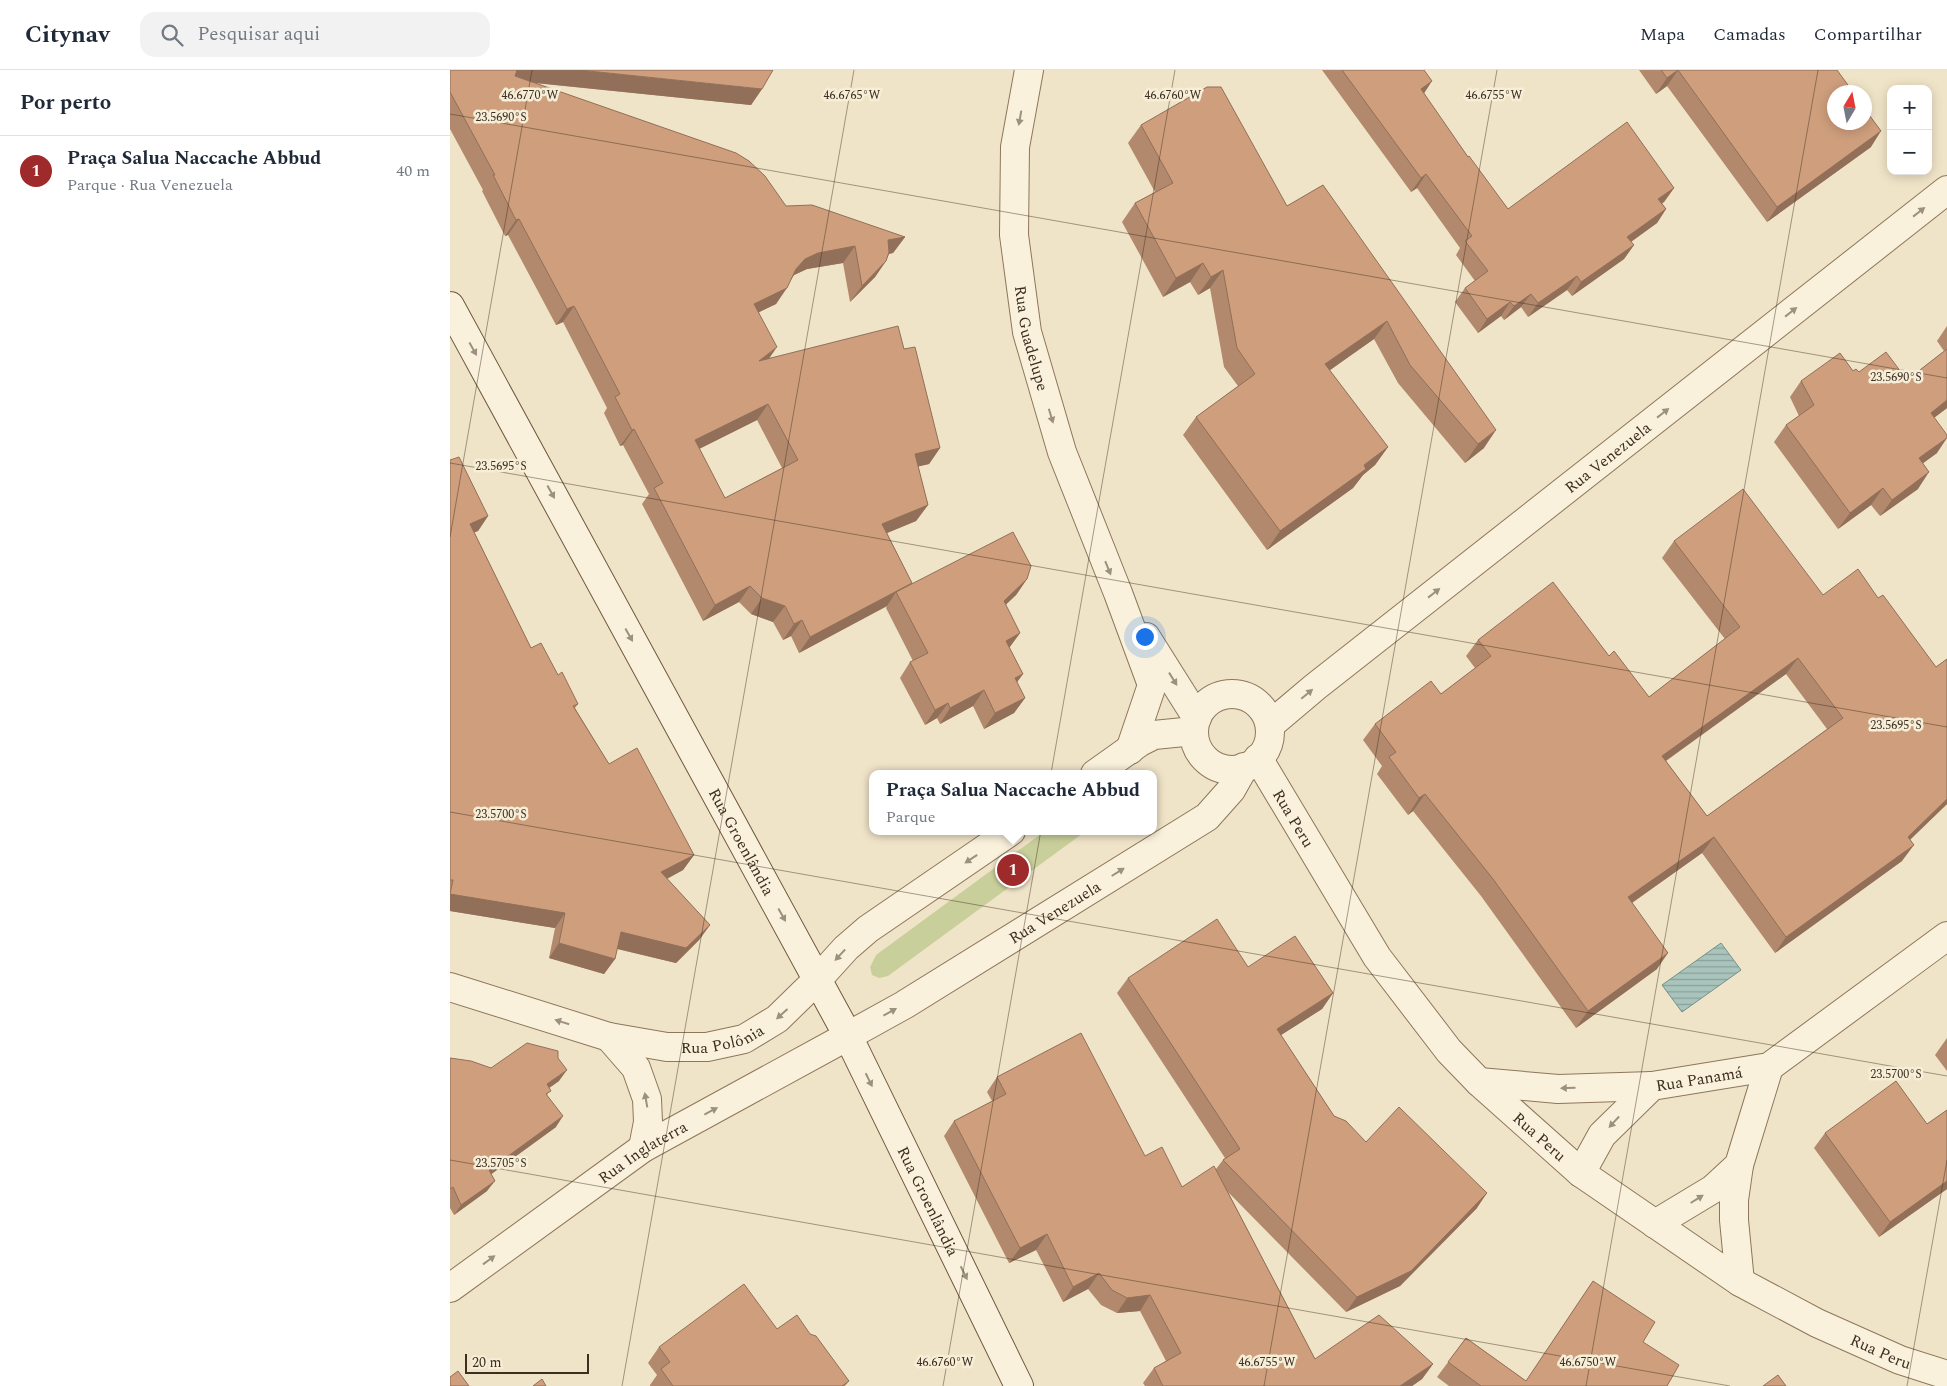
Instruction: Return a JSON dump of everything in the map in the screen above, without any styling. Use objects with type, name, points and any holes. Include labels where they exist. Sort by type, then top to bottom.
[{"type":"street","name":"Rua Guadelupe","points":[[1029,70],[1015,147],[1014,225],[1027,332],[1062,452],[1152,685],[1130,750]]},
{"type":"street","name":"Rua Venezuela","points":[[1270,726],[1315,687],[1947,190]]},
{"type":"street","name":"Rua Groenlândia","points":[[450,306],[848,1036],[1019,1386]]},
{"type":"street","name":"Rua Guadelupe","points":[[1118,593],[1196,724]]},
{"type":"street","points":[[1235,694],[1252,700],[1261,708],[1270,726],[1268,743],[1263,754],[1251,763],[1230,769],[1218,767],[1207,760],[1199,751],[1195,739],[1196,724],[1204,707],[1218,697],[1235,694]]},
{"type":"street","points":[[1101,770],[1154,735],[1196,724]]},
{"type":"street","name":"Rua Venezuela","points":[[848,1036],[912,1000],[1207,817],[1231,790],[1251,763]]},
{"type":"street","name":"Rua Peru","points":[[1251,763],[1377,957],[1450,1051],[1479,1082],[1581,1173],[1740,1282],[1817,1323],[1900,1360],[1947,1375]]},
{"type":"street","points":[[817,980],[846,948],[868,929],[1005,835]]},
{"type":"street","name":"Rua Panamá","points":[[1581,1173],[1602,1135],[1652,1086],[1769,1067],[1947,936]]},
{"type":"street","name":"Rua Polônia","points":[[450,987],[609,1037],[667,1047],[707,1047],[744,1039],[777,1019],[817,980]]},
{"type":"street","name":"Rua Inglaterra","points":[[450,1288],[643,1148],[848,1036]]},
{"type":"street","points":[[609,1037],[636,1068],[647,1099],[648,1122],[643,1148]]},
{"type":"street","name":"Rua Panamá","points":[[1740,1282],[1734,1200],[1739,1165],[1769,1067]]},
{"type":"street","points":[[1479,1082],[1558,1089],[1652,1086]]},
{"type":"street","points":[[1655,1224],[1713,1188],[1739,1165]]},
{"type":"green space","points":[[1040,835],[1081,835],[888,976],[879,978],[872,975],[870,967],[876,955]]},
{"type":"water","points":[[1721,943],[1741,970],[1682,1012],[1662,985]]},
{"type":"building","points":[[450,70],[517,70],[515,76],[736,153],[749,161],[765,176],[786,206],[812,205],[905,237],[888,240],[889,252],[886,261],[862,286],[855,246],[818,253],[805,259],[796,269],[787,288],[754,304],[777,347],[759,361],[898,326],[904,349],[915,347],[940,448],[915,454],[928,505],[882,524],[912,583],[810,637],[802,620],[794,624],[785,606],[762,598],[750,586],[715,605],[654,488],[663,483],[615,397],[620,394],[574,306],[567,309],[519,219],[516,220],[493,175],[495,175],[450,92]],"holes":[[[768,404],[798,460],[725,498],[695,440]]]},
{"type":"building","points":[[579,70],[773,70],[762,89]]},
{"type":"building","points":[[1342,70],[1424,70],[1432,81],[1421,89],[1468,157],[1508,209],[1627,122],[1674,188],[1658,199],[1666,209],[1627,237],[1634,245],[1581,282],[1577,276],[1538,303],[1531,294],[1514,306],[1510,302],[1487,319],[1465,288],[1488,271],[1465,241],[1472,236],[1426,174],[1421,178]]},
{"type":"building","points":[[1661,70],[1678,70],[1667,78]]},
{"type":"building","points":[[1678,70],[1837,70],[1848,85],[1827,85],[1827,130],[1872,130],[1872,119],[1881,131],[1777,207]]},
{"type":"building","points":[[1207,87],[1221,87],[1287,206],[1323,185],[1496,430],[1478,444],[1410,365],[1387,321],[1325,364],[1388,447],[1364,465],[1366,469],[1280,531],[1196,417],[1255,374],[1237,348],[1223,270],[1211,277],[1203,263],[1176,278],[1135,203],[1173,183],[1141,125]]},
{"type":"building","points":[[1947,349],[1947,400],[1931,413],[1947,435],[1947,438],[1919,458],[1929,472],[1892,500],[1883,488],[1850,513],[1786,425],[1814,405],[1801,381],[1840,353],[1853,371],[1856,369],[1859,372],[1886,352],[1907,380]]},
{"type":"building","points":[[459,457],[488,516],[470,524],[531,648],[541,643],[558,675],[562,672],[578,704],[573,706],[609,764],[637,748],[694,855],[661,872],[710,925],[686,948],[621,932],[615,959],[559,943],[565,913],[450,894],[453,880],[450,880],[450,460]]},
{"type":"building","points":[[1743,489],[1823,595],[1858,569],[1878,598],[1883,595],[1936,667],[1947,659],[1947,799],[1908,837],[1914,845],[1786,937],[1714,837],[1628,897],[1668,953],[1588,1011],[1493,879],[1425,794],[1419,798],[1389,757],[1396,752],[1375,724],[1431,681],[1441,694],[1491,656],[1478,640],[1553,582],[1609,656],[1614,651],[1649,697],[1740,627],[1674,541]],"holes":[[[1798,658],[1843,718],[1707,816],[1662,756]]]},
{"type":"building","points":[[1013,532],[1031,566],[1027,579],[1004,601],[1020,633],[1006,641],[1023,674],[1015,678],[1025,698],[995,713],[984,690],[950,708],[948,703],[935,710],[910,662],[928,653],[896,592]]},
{"type":"building","points":[[1217,919],[1248,967],[1295,936],[1333,993],[1277,1029],[1334,1116],[1346,1121],[1366,1142],[1399,1107],[1487,1193],[1411,1271],[1357,1297],[1223,1160],[1240,1149],[1128,978]]},
{"type":"building","points":[[1081,1033],[1145,1156],[1162,1147],[1182,1187],[1214,1166],[1315,1359],[1379,1315],[1433,1364],[1400,1386],[1163,1386],[1154,1368],[1181,1353],[1150,1295],[1127,1298],[1112,1290],[1099,1273],[1073,1287],[1047,1234],[1020,1248],[954,1121],[1006,1094],[997,1077]]},
{"type":"building","points":[[527,1043],[558,1051],[558,1058],[567,1070],[547,1084],[551,1091],[546,1094],[563,1116],[489,1170],[495,1181],[461,1205],[453,1187],[450,1189],[450,1058],[471,1061],[491,1068]]},
{"type":"building","points":[[1896,1081],[1927,1124],[1947,1110],[1947,1181],[1890,1222],[1825,1133]]},
{"type":"building","points":[[1593,1281],[1655,1322],[1643,1342],[1679,1365],[1667,1386],[1481,1386],[1448,1362],[1466,1338],[1526,1381]]},
{"type":"building","points":[[744,1284],[777,1329],[797,1315],[810,1334],[816,1336],[849,1381],[842,1386],[673,1386],[661,1369],[670,1362],[659,1347]]},
{"type":"building","points":[[458,1371],[469,1386],[450,1386],[450,1377]]},
{"type":"building","points":[[1778,1375],[1786,1386],[1763,1386]]},
{"type":"building","points":[[542,1379],[546,1386],[533,1386]]},
{"type":"place","name":"Praça Salua Naccache Abbud","points":[[1013,870]]}]
